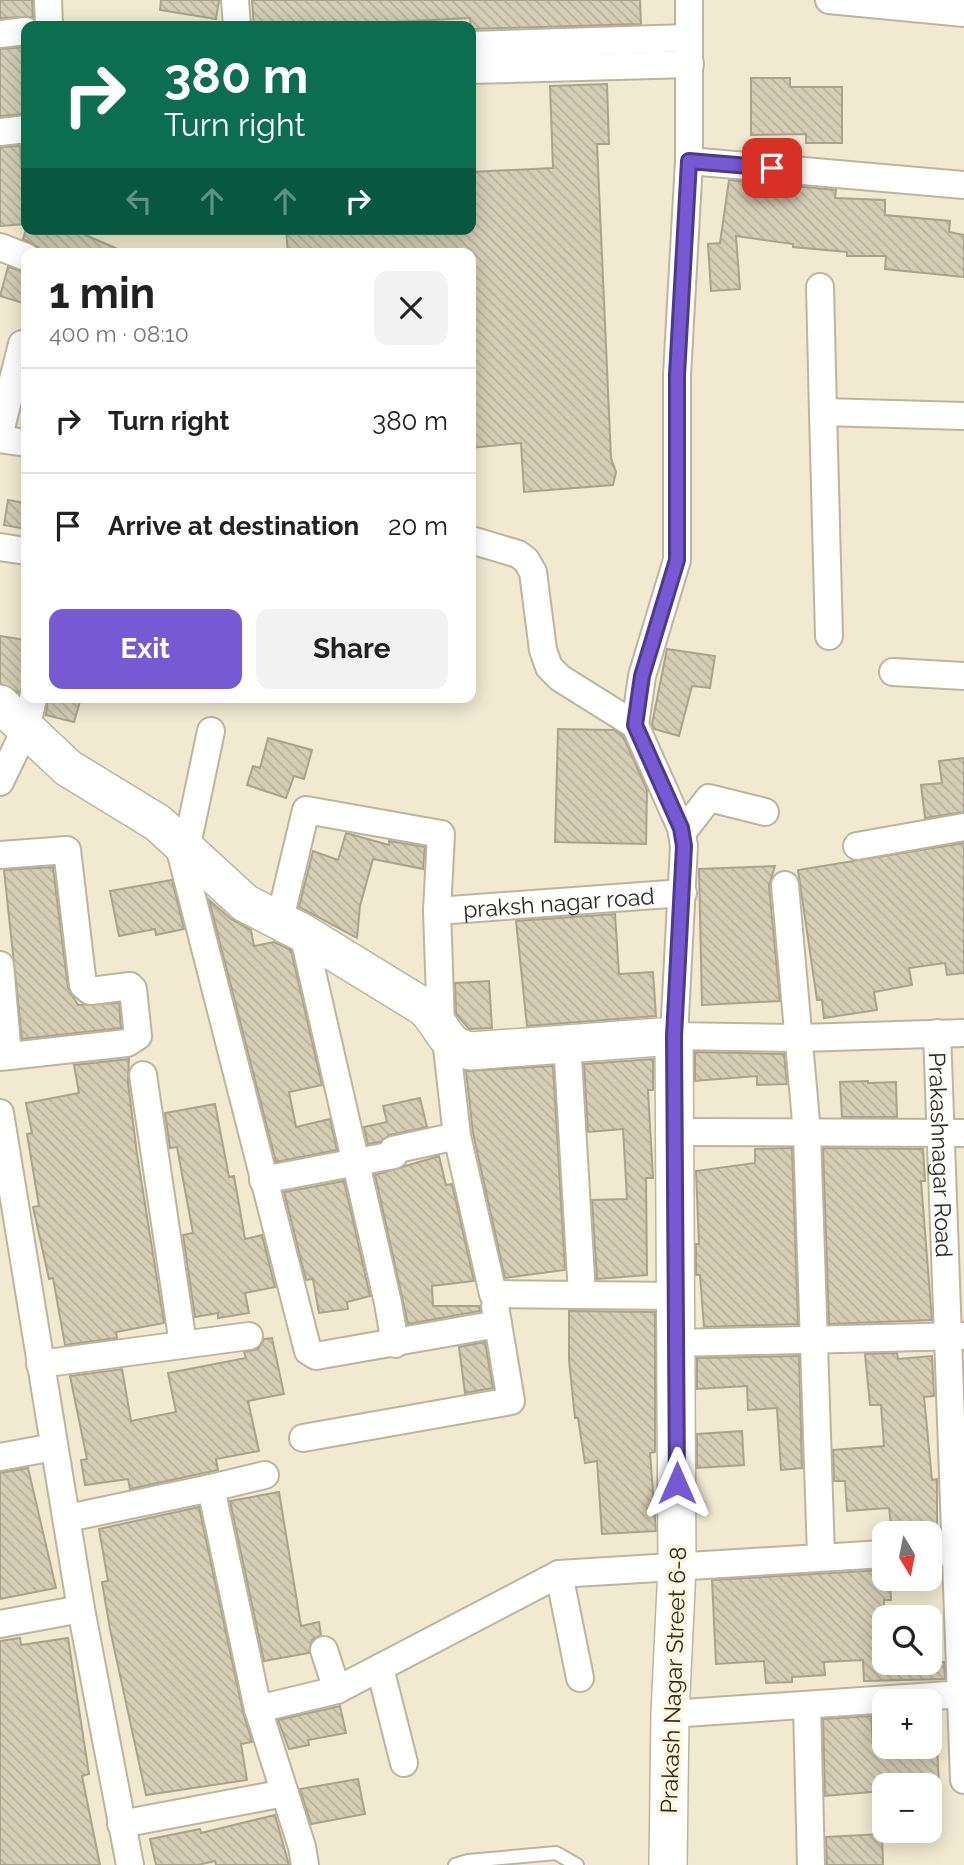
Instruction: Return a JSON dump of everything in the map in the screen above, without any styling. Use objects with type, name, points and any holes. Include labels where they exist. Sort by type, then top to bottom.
[{"type":"street","points":[[48,0],[50,21]]},
{"type":"street","points":[[235,0],[237,21]]},
{"type":"street","points":[[476,541],[518,554],[526,560],[533,572],[544,659],[549,667],[560,678],[635,725],[642,676],[677,560],[677,375],[689,161],[690,64],[671,0]]},
{"type":"street","points":[[681,38],[689,0]]},
{"type":"street","points":[[829,0],[956,8]]},
{"type":"street","points":[[0,34],[21,32]]},
{"type":"street","points":[[476,45],[681,38]]},
{"type":"street","points":[[476,70],[690,64]]},
{"type":"street","points":[[0,132],[21,130]]},
{"type":"street","points":[[689,161],[964,185]]},
{"type":"street","points":[[0,247],[21,255]]},
{"type":"street","points":[[820,286],[829,636]]},
{"type":"street","points":[[0,432],[16,342]]},
{"type":"street","points":[[823,412],[964,416]]},
{"type":"street","points":[[0,439],[21,442]]},
{"type":"street","points":[[0,547],[21,550]]},
{"type":"street","points":[[892,672],[964,676]]},
{"type":"street","points":[[0,782],[20,710]]},
{"type":"street","points":[[20,710],[68,768],[158,823],[245,903],[422,1006],[455,1048],[470,1051],[674,1036],[800,1038],[964,1033]]},
{"type":"street","name":"Prakash Nagar Street 6-8","points":[[635,725],[682,834],[683,893],[674,1036],[677,1567],[670,1714],[668,1865]]},
{"type":"street","points":[[211,731],[182,846],[308,1351],[316,1356],[498,1324]]},
{"type":"street","points":[[682,834],[709,798],[765,812]]},
{"type":"street","points":[[303,1438],[511,1401],[493,1294],[457,1136],[443,1033],[437,911],[441,834],[306,810],[291,928],[354,1164],[388,1303],[395,1344]]},
{"type":"street","points":[[857,846],[964,827]]},
{"type":"street","points":[[0,855],[67,850],[83,985],[90,991],[130,986],[133,989],[138,1036],[127,1044],[4,1056],[0,965]]},
{"type":"street","points":[[785,886],[807,1133],[821,1556]]},
{"type":"street","name":"praksh nagar road","points":[[437,911],[683,893]]},
{"type":"street","name":"Prakashnagar Road","points":[[937,1033],[952,1133],[964,1780]]},
{"type":"street","points":[[567,1042],[582,1294]]},
{"type":"street","points":[[142,1075],[183,1345]]},
{"type":"street","points":[[0,1113],[3,1150],[68,1518],[81,1609],[130,1865]]},
{"type":"street","points":[[676,1132],[952,1133]]},
{"type":"street","points":[[264,1180],[394,1155],[393,1150],[457,1136]]},
{"type":"street","points":[[493,1294],[675,1296]]},
{"type":"street","points":[[40,1364],[249,1336]]},
{"type":"street","points":[[677,1343],[955,1336]]},
{"type":"street","points":[[0,1457],[54,1447]]},
{"type":"street","points":[[68,1518],[265,1475]]},
{"type":"street","points":[[211,1488],[258,1709],[305,1865]]},
{"type":"street","points":[[942,1552],[960,1551]]},
{"type":"street","points":[[258,1709],[337,1690],[559,1574],[872,1554]]},
{"type":"street","points":[[559,1574],[580,1678]]},
{"type":"street","points":[[0,1624],[81,1609]]},
{"type":"street","points":[[324,1650],[337,1690]]},
{"type":"street","points":[[380,1668],[404,1762]]},
{"type":"street","points":[[670,1714],[962,1694]]},
{"type":"street","points":[[807,1706],[811,1865]]},
{"type":"street","points":[[121,1824],[285,1793]]},
{"type":"lane","points":[[455,1865],[468,1861],[556,1853],[572,1859],[577,1865]]},
{"type":"building","points":[[0,0],[32,0],[33,17],[0,18]]},
{"type":"building","points":[[161,0],[219,0],[216,19],[160,10]]},
{"type":"building","points":[[252,0],[640,0],[641,24],[476,29],[476,21],[470,21],[470,18],[413,21],[254,21]]},
{"type":"building","points":[[21,47],[21,114],[0,116],[0,49]]},
{"type":"building","points":[[751,78],[790,78],[790,87],[842,87],[842,143],[806,143],[806,134],[751,135]]},
{"type":"building","points":[[607,84],[609,144],[597,144],[611,458],[616,472],[613,485],[524,492],[521,443],[476,448],[476,248],[288,248],[286,235],[476,235],[476,172],[553,168],[550,86]]},
{"type":"building","points":[[20,146],[21,224],[0,226],[0,147]]},
{"type":"building","points":[[729,180],[836,190],[835,198],[885,200],[885,215],[950,221],[949,232],[964,235],[964,277],[885,269],[886,256],[847,256],[847,252],[793,247],[793,244],[736,236],[740,289],[711,291],[708,244],[720,243]]},
{"type":"building","points":[[24,235],[86,235],[115,248],[38,248],[23,239]]},
{"type":"building","points":[[8,267],[21,271],[21,302],[0,296]]},
{"type":"building","points":[[8,500],[21,502],[21,528],[4,525]]},
{"type":"building","points":[[0,636],[21,639],[21,690],[19,693],[0,684]]},
{"type":"building","points":[[667,649],[715,656],[710,688],[692,686],[679,736],[654,729],[652,724]]},
{"type":"building","points":[[47,703],[80,703],[74,722],[46,715]]},
{"type":"building","points":[[558,729],[614,730],[623,736],[647,790],[646,844],[555,842]]},
{"type":"building","points":[[268,738],[312,750],[304,779],[294,776],[286,798],[247,785],[253,766],[260,768]]},
{"type":"building","points":[[964,758],[964,812],[925,818],[921,785],[942,783],[939,761]]},
{"type":"building","points":[[346,833],[389,845],[389,841],[425,847],[423,869],[373,859],[360,906],[357,938],[299,907],[313,851],[338,860]]},
{"type":"building","points":[[964,843],[964,973],[947,975],[945,963],[909,968],[912,985],[874,992],[877,1010],[824,1018],[822,1000],[817,1000],[798,870]]},
{"type":"building","points":[[775,866],[769,886],[780,1001],[702,1005],[699,869]]},
{"type":"building","points":[[53,867],[68,988],[78,1005],[119,1003],[121,1028],[22,1039],[4,870]]},
{"type":"building","points":[[172,880],[184,929],[156,935],[155,929],[119,936],[110,891]]},
{"type":"building","points":[[209,900],[231,919],[251,930],[254,946],[274,942],[291,950],[322,1085],[289,1092],[296,1127],[330,1119],[337,1150],[276,1162]]},
{"type":"building","points":[[615,914],[619,974],[653,972],[656,1016],[527,1026],[516,921]]},
{"type":"building","points":[[489,981],[492,1028],[469,1029],[456,1014],[455,983]]},
{"type":"building","points":[[695,1052],[784,1054],[787,1084],[757,1085],[757,1076],[695,1081]]},
{"type":"building","points":[[129,1059],[128,1083],[137,1154],[164,1323],[116,1332],[117,1338],[65,1345],[53,1278],[49,1279],[33,1207],[39,1206],[27,1134],[32,1133],[26,1103],[79,1093],[74,1065]]},
{"type":"building","points":[[653,1059],[653,1090],[648,1090],[653,1178],[646,1178],[647,1275],[597,1279],[592,1200],[627,1199],[623,1129],[588,1132],[584,1064]]},
{"type":"building","points":[[553,1066],[565,1270],[505,1278],[473,1133],[466,1071]]},
{"type":"building","points":[[840,1082],[896,1082],[897,1117],[842,1117]]},
{"type":"building","points":[[420,1098],[427,1127],[390,1135],[380,1142],[368,1144],[364,1127],[387,1122],[383,1106]]},
{"type":"building","points":[[215,1104],[229,1177],[234,1176],[245,1239],[262,1235],[275,1287],[245,1293],[249,1313],[218,1318],[218,1313],[195,1317],[183,1235],[193,1233],[177,1147],[170,1148],[165,1113]]},
{"type":"building","points":[[792,1148],[798,1324],[704,1327],[700,1275],[696,1275],[696,1244],[699,1244],[696,1171],[755,1163],[755,1149]]},
{"type":"building","points":[[823,1148],[923,1149],[925,1181],[921,1181],[932,1320],[829,1324]]},
{"type":"building","points":[[439,1156],[446,1185],[452,1184],[474,1281],[432,1286],[433,1306],[480,1306],[480,1311],[408,1324],[375,1175]]},
{"type":"building","points":[[344,1181],[370,1296],[347,1302],[348,1309],[319,1313],[313,1279],[306,1280],[284,1192]]},
{"type":"building","points":[[569,1311],[655,1312],[655,1452],[650,1453],[656,1531],[602,1534],[597,1461],[585,1463],[578,1418],[575,1418],[569,1360]]},
{"type":"building","points":[[272,1338],[284,1394],[248,1401],[259,1451],[216,1459],[218,1470],[130,1489],[128,1479],[85,1485],[81,1460],[87,1459],[70,1376],[122,1369],[131,1421],[176,1412],[168,1373],[246,1358],[244,1352],[258,1349],[264,1339]]},
{"type":"building","points":[[485,1342],[493,1388],[465,1393],[459,1347]]},
{"type":"building","points":[[897,1353],[898,1359],[932,1356],[934,1396],[924,1397],[932,1480],[937,1479],[937,1521],[891,1521],[889,1508],[847,1511],[845,1481],[834,1481],[833,1450],[884,1446],[881,1405],[870,1405],[865,1354]]},
{"type":"building","points":[[799,1356],[802,1468],[781,1470],[777,1408],[748,1410],[747,1386],[697,1389],[697,1358]]},
{"type":"building","points":[[742,1431],[744,1465],[697,1468],[697,1434]]},
{"type":"building","points":[[28,1468],[56,1588],[0,1599],[0,1473]]},
{"type":"building","points":[[279,1492],[301,1626],[319,1622],[321,1635],[312,1640],[309,1653],[264,1661],[230,1501]]},
{"type":"building","points":[[199,1507],[243,1712],[252,1742],[241,1744],[247,1780],[146,1795],[110,1629],[102,1582],[108,1581],[99,1529]]},
{"type":"building","points":[[872,1571],[872,1591],[891,1591],[891,1600],[884,1600],[884,1605],[872,1605],[872,1675],[942,1675],[944,1662],[945,1679],[864,1681],[863,1660],[824,1662],[825,1675],[792,1677],[792,1682],[766,1683],[764,1661],[716,1664],[712,1580]]},
{"type":"building","points":[[20,1638],[21,1645],[68,1638],[89,1774],[82,1776],[100,1865],[0,1865],[0,1641]]},
{"type":"building","points":[[340,1706],[346,1733],[308,1740],[309,1745],[289,1749],[278,1720]]},
{"type":"building","points":[[871,1716],[872,1759],[938,1759],[938,1773],[872,1773],[872,1792],[825,1796],[823,1719]]},
{"type":"building","points":[[358,1779],[365,1814],[311,1824],[300,1789]]},
{"type":"building","points":[[275,1815],[289,1865],[216,1865],[215,1861],[198,1865],[156,1865],[150,1839],[200,1829],[201,1833]]},
{"type":"building","points":[[872,1835],[872,1843],[882,1843],[883,1865],[827,1865],[826,1837]]},
{"type":"route","points":[[677,1483],[674,1036],[684,846],[681,828],[635,725],[642,676],[677,560],[677,375],[689,161],[772,168]]}]
